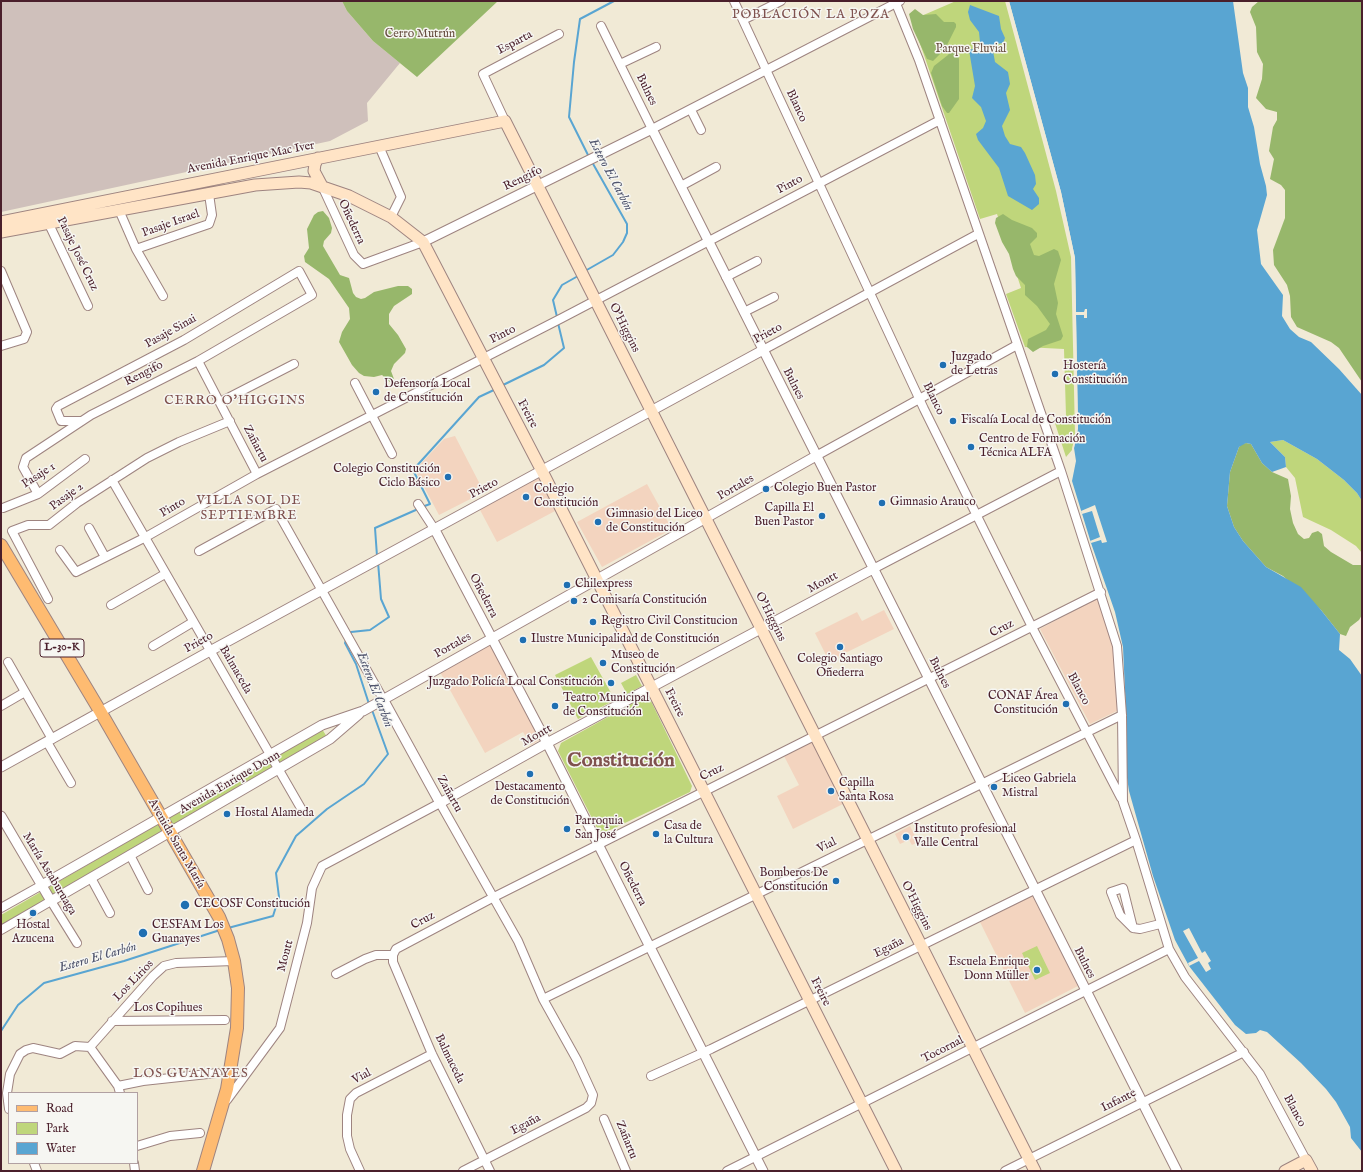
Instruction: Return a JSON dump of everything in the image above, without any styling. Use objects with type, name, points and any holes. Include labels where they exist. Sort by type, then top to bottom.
[{"type":"main road","name":"Avenida Enrique Mac Iver","points":[[1,232],[46,218],[137,195],[505,121]]},
{"type":"main road","name":"O'Higgins","points":[[505,121],[539,185],[596,301],[1035,1171]]},
{"type":"main road","points":[[318,158],[314,164],[314,171],[322,186]]},
{"type":"main road","points":[[270,168],[289,182]]},
{"type":"main road","points":[[242,187],[254,171]]},
{"type":"main road","name":"Avenida Enrique Mac Iver","points":[[1,222],[119,210],[242,187],[289,182],[311,183],[322,186]]},
{"type":"main road","name":"Freire","points":[[322,186],[349,196],[391,217],[423,242],[542,471],[896,1171]]},
{"type":"main road","points":[[137,195],[140,206]]},
{"type":"main road","name":"Avenida Santa María","points":[[1,545],[170,832],[223,924],[228,939],[234,961],[238,988],[238,1028],[231,1073],[203,1171]]},
{"type":"main road","points":[[1285,1171],[1306,1160],[1312,1171]]},
{"type":"street","name":"Blanco","points":[[734,1],[870,293],[976,515],[1032,627],[1123,802],[1169,949],[1185,977],[1260,1074],[1306,1160]]},
{"type":"street","points":[[743,20],[781,1]]},
{"type":"street","points":[[897,2],[920,60],[978,234],[1061,471],[1101,592],[1119,653],[1122,715],[1123,802]]},
{"type":"street","name":"Rengifo","points":[[363,264],[423,242],[692,110],[897,2]]},
{"type":"street","name":"Bulnes","points":[[601,26],[928,680],[1177,1171]]},
{"type":"street","name":"Esparta","points":[[484,74],[559,34]]},
{"type":"street","points":[[620,64],[656,47]]},
{"type":"street","name":"O'Higgins","points":[[484,74],[505,121]]},
{"type":"street","points":[[692,110],[701,130]]},
{"type":"street","name":"Pinto","points":[[60,550],[76,572],[144,538],[257,474],[554,323],[940,120]]},
{"type":"street","points":[[379,146],[401,197],[391,217]]},
{"type":"street","points":[[681,186],[716,167]]},
{"type":"street","name":"Oñederra","points":[[322,186],[354,255],[363,264]]},
{"type":"street","name":"Pasaje Israel","points":[[136,249],[209,224],[212,215],[209,194]]},
{"type":"street","points":[[119,210],[136,249],[163,296]]},
{"type":"street","name":"Pasaje José Cruz","points":[[46,218],[88,306]]},
{"type":"street","name":"Prieto","points":[[1,767],[100,711],[978,234]]},
{"type":"street","points":[[726,277],[757,261]]},
{"type":"street","points":[[1,271],[27,332],[24,339],[1,346]]},
{"type":"street","name":"Pasaje Sinai","points":[[81,421],[61,421],[56,410],[58,406],[184,340],[299,271],[312,295]]},
{"type":"street","name":"Rengifo","points":[[38,494],[22,467],[26,458],[81,421],[198,360],[312,295]]},
{"type":"street","points":[[744,312],[774,297]]},
{"type":"street","name":"Portales","points":[[380,701],[1017,345]]},
{"type":"street","name":"Zañartu","points":[[198,360],[257,474]]},
{"type":"street","points":[[220,402],[294,364]]},
{"type":"street","points":[[355,384],[392,454]]},
{"type":"street","name":"Pasaje 2","points":[[48,599],[12,531],[28,525],[49,525],[112,480],[147,458],[179,442],[230,421]]},
{"type":"street","name":"Pasaje 1","points":[[3,508],[38,494],[85,459]]},
{"type":"street","name":"Montt","points":[[223,1105],[280,1028],[307,924],[312,888],[322,866],[440,803],[547,743],[873,569],[1061,471]]},
{"type":"street","name":"Balmaceda","points":[[112,480],[144,538],[302,810]]},
{"type":"street","name":"Oñederra","points":[[418,504],[425,513],[547,743],[763,1171]]},
{"type":"street","name":"Zañartu","points":[[199,552],[276,509],[351,641],[380,701],[518,941],[543,999],[577,1060],[593,1095]]},
{"type":"street","points":[[89,528],[105,557]]},
{"type":"street","points":[[111,605],[165,574]]},
{"type":"street","name":"Cruz","points":[[393,955],[396,949],[494,897],[1101,592]]},
{"type":"street","points":[[153,646],[193,622]]},
{"type":"street","points":[[8,662],[72,783]]},
{"type":"street","points":[[1,706],[25,692]]},
{"type":"street","name":"Avenida Enrique Donn","points":[[1,907],[322,725],[363,711],[380,701]]},
{"type":"street","name":"Avenida Enrique Donn","points":[[1,930],[339,733],[363,711]]},
{"type":"street","name":"Vial","points":[[543,999],[1122,715]]},
{"type":"street","points":[[334,721],[340,727],[339,733]]},
{"type":"street","points":[[193,798],[202,814]]},
{"type":"street","name":"María Astaburuaga","points":[[1,816],[78,943]]},
{"type":"street","points":[[134,832],[144,847]]},
{"type":"street","name":"Egaña","points":[[651,1076],[704,1052],[1136,840]]},
{"type":"street","points":[[130,855],[148,890]]},
{"type":"street","points":[[91,878],[110,913]]},
{"type":"street","points":[[1133,928],[1140,929],[1160,924]]},
{"type":"street","name":"Tocornal","points":[[727,1171],[1169,949]]},
{"type":"street","points":[[336,974],[365,959],[376,956],[393,955]]},
{"type":"street","name":"Balmaceda","points":[[393,955],[393,962],[432,1054],[490,1171]]},
{"type":"street","name":"Los Lirios","points":[[90,1047],[156,972],[164,966],[176,963],[234,961]]},
{"type":"street","name":"Los Copihues","points":[[112,1021],[225,1020]]},
{"type":"street","points":[[8,1101],[8,1080],[13,1067],[22,1052],[33,1048],[60,1054],[75,1046],[90,1047],[119,1090],[143,1081],[217,1073]]},
{"type":"street","name":"Infante","points":[[1005,1171],[1244,1052]]},
{"type":"street","name":"Vial","points":[[360,1171],[350,1149],[346,1122],[348,1106],[352,1097],[432,1054]]},
{"type":"street","name":"Egaña","points":[[463,1171],[586,1108],[591,1103],[593,1095]]},
{"type":"street","name":"Zañartu","points":[[604,1119],[626,1171]]},
{"type":"street","points":[[138,1146],[170,1136],[200,1133]]},
{"type":"shaded area","points":[[1,1],[342,1],[347,11],[373,41],[400,63],[367,103],[368,121],[330,141],[1,212]]},
{"type":"shaded area","name":"Colegio Constitución Ciclo Básico","points":[[455,436],[484,492],[439,515],[415,470],[444,439]]},
{"type":"shaded area","name":"Colegio Constitución","points":[[538,477],[555,511],[497,542],[480,510]]},
{"type":"shaded area","points":[[647,484],[672,529],[602,567],[577,522]]},
{"type":"shaded area","points":[[1097,598],[1116,652],[1117,711],[1090,724],[1040,629]]},
{"type":"shaded area","name":"Colegio Santiago Oñederra","points":[[884,610],[894,629],[829,661],[815,633],[857,612],[862,621]]},
{"type":"shaded area","points":[[491,644],[541,739],[531,745],[523,732],[485,753],[440,672]]},
{"type":"shaded area","points":[[812,741],[845,803],[793,829],[777,796],[799,785],[784,756]]},
{"type":"shaded area","name":"Instituto profesional Valle Central","points":[[910,826],[918,842],[912,845],[909,840],[900,844],[895,834]]},
{"type":"shaded area","name":"Escuela Enrique Donn Müller","points":[[1032,895],[1078,986],[1025,1013],[980,922]]},
{"type":"green space","name":"Cerro Mutrún","points":[[342,1],[498,1],[417,77],[373,41],[347,11]]},
{"type":"green space","name":"Parque Fluvial","points":[[956,1],[1005,1],[1056,191],[1071,257],[1075,435],[1072,450],[1066,457],[1054,420],[1066,416],[1064,349],[1025,347],[1006,294],[1021,288],[997,214],[980,219],[912,20]]},
{"type":"green space","points":[[1259,1],[1362,1],[1362,382],[1339,348],[1331,342],[1297,327],[1291,317],[1290,296],[1287,285],[1274,265],[1273,250],[1285,218],[1285,190],[1281,185],[1270,179],[1274,159],[1269,151],[1273,127],[1277,120],[1277,112],[1266,109],[1256,98],[1262,79],[1263,64],[1257,52],[1256,27],[1250,12],[1252,7]]},
{"type":"green space","points":[[915,9],[923,15],[936,14],[944,22],[954,22],[956,24],[956,27],[945,49],[933,61],[927,59],[913,29],[909,14]]},
{"type":"green space","points":[[953,47],[957,52],[959,59],[959,99],[949,113],[947,113],[942,106],[931,73],[934,66],[948,55]]},
{"type":"green space","points":[[323,211],[329,218],[332,228],[331,233],[324,241],[323,246],[340,275],[349,278],[353,293],[356,297],[361,299],[365,298],[374,292],[398,286],[408,286],[412,289],[412,294],[394,306],[389,314],[389,324],[398,335],[406,349],[405,353],[394,364],[391,371],[394,379],[390,382],[382,375],[374,377],[364,376],[352,365],[339,342],[342,332],[350,319],[349,308],[329,279],[305,262],[304,256],[309,248],[307,229],[314,215]]},
{"type":"green space","points":[[1003,214],[1012,220],[1032,228],[1037,233],[1037,237],[1030,244],[1034,255],[1039,256],[1054,249],[1058,251],[1061,260],[1054,284],[1058,303],[1056,314],[1063,336],[1061,340],[1043,346],[1033,352],[1027,347],[1028,339],[1046,330],[1050,324],[1037,306],[1025,295],[1025,285],[1016,276],[1013,269],[1009,254],[1002,242],[995,223],[996,218]]},
{"type":"green space","points":[[1283,440],[1317,459],[1344,480],[1357,493],[1362,501],[1362,553],[1356,546],[1331,530],[1303,517],[1295,478],[1286,467],[1285,457],[1270,442]]},
{"type":"green space","points":[[1246,443],[1251,444],[1262,463],[1272,472],[1288,479],[1291,496],[1290,509],[1293,523],[1298,534],[1304,539],[1309,538],[1312,533],[1318,531],[1322,534],[1324,546],[1331,552],[1353,565],[1362,565],[1362,615],[1359,620],[1350,627],[1346,636],[1340,634],[1321,610],[1283,576],[1266,567],[1243,541],[1234,527],[1227,506],[1230,472],[1239,447]]},
{"type":"green space","points":[[591,657],[615,700],[578,719],[555,675]]},
{"type":"green space","points":[[636,675],[642,686],[627,694],[621,683]]},
{"type":"green space","points":[[644,697],[650,699],[692,786],[690,792],[606,832],[599,832],[558,751],[561,743]]},
{"type":"green space","points":[[322,729],[327,737],[1,926],[1,915]]},
{"type":"green space","points":[[1037,946],[1050,973],[1035,980],[1022,953]]},
{"type":"water","points":[[1009,1],[1233,1],[1243,73],[1248,88],[1248,107],[1254,127],[1267,195],[1257,230],[1261,264],[1283,295],[1282,316],[1290,329],[1299,337],[1311,342],[1339,369],[1362,395],[1362,501],[1357,493],[1344,480],[1317,459],[1283,440],[1270,442],[1285,457],[1286,467],[1272,472],[1262,463],[1251,444],[1246,443],[1239,447],[1230,472],[1227,506],[1234,527],[1243,541],[1266,567],[1301,587],[1340,634],[1339,650],[1350,659],[1362,676],[1362,1152],[1351,1138],[1350,1127],[1336,1102],[1326,1089],[1301,1063],[1267,1032],[1260,1030],[1256,1033],[1246,1034],[1235,1025],[1189,966],[1175,940],[1153,876],[1129,791],[1126,771],[1127,735],[1123,647],[1115,612],[1091,543],[1072,481],[1076,461],[1074,448],[1078,428],[1075,258],[1061,192]]},
{"type":"water","points":[[970,5],[999,16],[1001,29],[1005,38],[1003,43],[997,44],[993,51],[995,62],[1008,72],[1010,84],[1006,93],[1010,110],[1002,126],[1005,136],[1010,144],[1021,147],[1035,175],[1036,184],[1033,189],[1039,198],[1039,204],[1032,210],[1008,196],[999,168],[978,140],[976,134],[983,128],[986,121],[981,107],[972,98],[975,86],[969,50],[976,48],[980,42],[979,32],[970,20],[968,12]]},
{"type":"pier","points":[[1007,1],[1009,1],[1061,192],[1075,258],[1076,312],[1084,312],[1085,309],[1087,309],[1087,318],[1084,318],[1084,315],[1076,315],[1078,428],[1074,448],[1072,450],[1076,428],[1073,258],[1059,193]]},
{"type":"pier","points":[[1095,505],[1107,542],[1102,543],[1101,540],[1091,543],[1090,541],[1100,537],[1092,511],[1082,514],[1081,511]]},
{"type":"pier","points":[[1189,928],[1202,953],[1205,951],[1211,961],[1208,963],[1211,969],[1206,972],[1199,961],[1189,966],[1188,963],[1198,958],[1183,931]]},
{"type":"waterway","name":"Estero El Carbón","points":[[589,157],[569,117],[580,19],[614,1]]},
{"type":"waterway","name":"Estero El Carbón","points":[[585,271],[613,255],[623,242],[627,233],[627,224],[592,162]]},
{"type":"waterway","name":"Estero El Carbón","points":[[557,317],[553,300],[562,285],[578,276]]},
{"type":"waterway","name":"Estero El Carbón","points":[[501,386],[544,365],[564,348],[558,323]]},
{"type":"waterway","name":"Estero El Carbón","points":[[422,507],[430,504],[413,470],[479,397],[496,389]]},
{"type":"waterway","name":"Estero El Carbón","points":[[377,556],[375,528],[418,509]]},
{"type":"waterway","name":"Estero El Carbón","points":[[350,634],[351,632],[370,630],[389,617],[381,599],[378,562]]},
{"type":"waterway","name":"Estero El Carbón","points":[[346,640],[345,643],[356,664],[369,704]]},
{"type":"waterway","name":"Estero El Carbón","points":[[228,928],[273,916],[279,897],[276,873],[296,836],[327,809],[364,784],[388,754],[372,710]]},
{"type":"waterway","name":"Estero El Carbón","points":[[1,1031],[18,1005],[44,983],[124,961],[220,930]]},
{"type":"place","name":"Juzgado de Letras","points":[[943,365]]},
{"type":"place","name":"Hostería Constitución","points":[[1055,374]]},
{"type":"place","name":"Defensoría Local de Constitución","points":[[376,392]]},
{"type":"place","name":"Fiscalía Local de Constitución","points":[[953,421]]},
{"type":"place","name":"Centro de Formación Técnica ALFA","points":[[971,447]]},
{"type":"place","name":"Colegio Constitución Ciclo Básico","points":[[448,477]]},
{"type":"place","name":"Colegio Buen Pastor","points":[[766,489]]},
{"type":"place","name":"Colegio Constitución","points":[[526,497]]},
{"type":"place","name":"Gimnasio Arauco","points":[[882,503]]},
{"type":"place","name":"Capilla El Buen Pastor","points":[[822,516]]},
{"type":"place","name":"Gimnasio del Liceo de Constitución","points":[[598,522]]},
{"type":"place","name":"Chilexpress","points":[[567,585]]},
{"type":"place","name":"2 Comisaría Constitución","points":[[574,601]]},
{"type":"place","name":"Registro Civil Constitucion","points":[[593,622]]},
{"type":"place","name":"Ilustre Municipalidad de Constitución","points":[[523,640]]},
{"type":"place","name":"Colegio Santiago Oñederra","points":[[840,647]]},
{"type":"place","name":"Museo de Constitución","points":[[603,663]]},
{"type":"place","name":"Juzgado Policía Local Constitución","points":[[611,683]]},
{"type":"place","name":"CONAF Área Constitución","points":[[1066,704]]},
{"type":"place","name":"Teatro Municipal de Constitución","points":[[555,706]]},
{"type":"place","name":"Destacamento de Constitución","points":[[530,774]]},
{"type":"place","name":"Liceo Gabriela Mistral","points":[[994,787]]},
{"type":"place","name":"Capilla Santa Rosa","points":[[831,791]]},
{"type":"place","name":"Hostal Alameda","points":[[227,814]]},
{"type":"place","name":"Parroquia San José","points":[[567,829]]},
{"type":"place","name":"Casa de la Cultura","points":[[656,834]]},
{"type":"place","name":"Instituto profesional Valle Central","points":[[906,837]]},
{"type":"place","name":"Bomberos De Constitución","points":[[836,881]]},
{"type":"place","name":"CECOSF Constitución","points":[[185,905]]},
{"type":"place","name":"Hostal Azucena","points":[[33,913]]},
{"type":"place","name":"CESFAM Los Guanayes","points":[[143,933]]},
{"type":"place","name":"Escuela Enrique Donn Müller","points":[[1037,970]]},
{"type":"district","name":"POBLACIÓN LA POZA","points":[[811,15]]},
{"type":"district","name":"CERRO O'HIGGINS","points":[[235,401]]},
{"type":"district","name":"VILLA SOL DE SEPTIEMBRE","points":[[249,508]]},
{"type":"district","name":"Constitución","points":[[621,762]]},
{"type":"district","name":"LOS GUANAYES","points":[[191,1074]]}]
